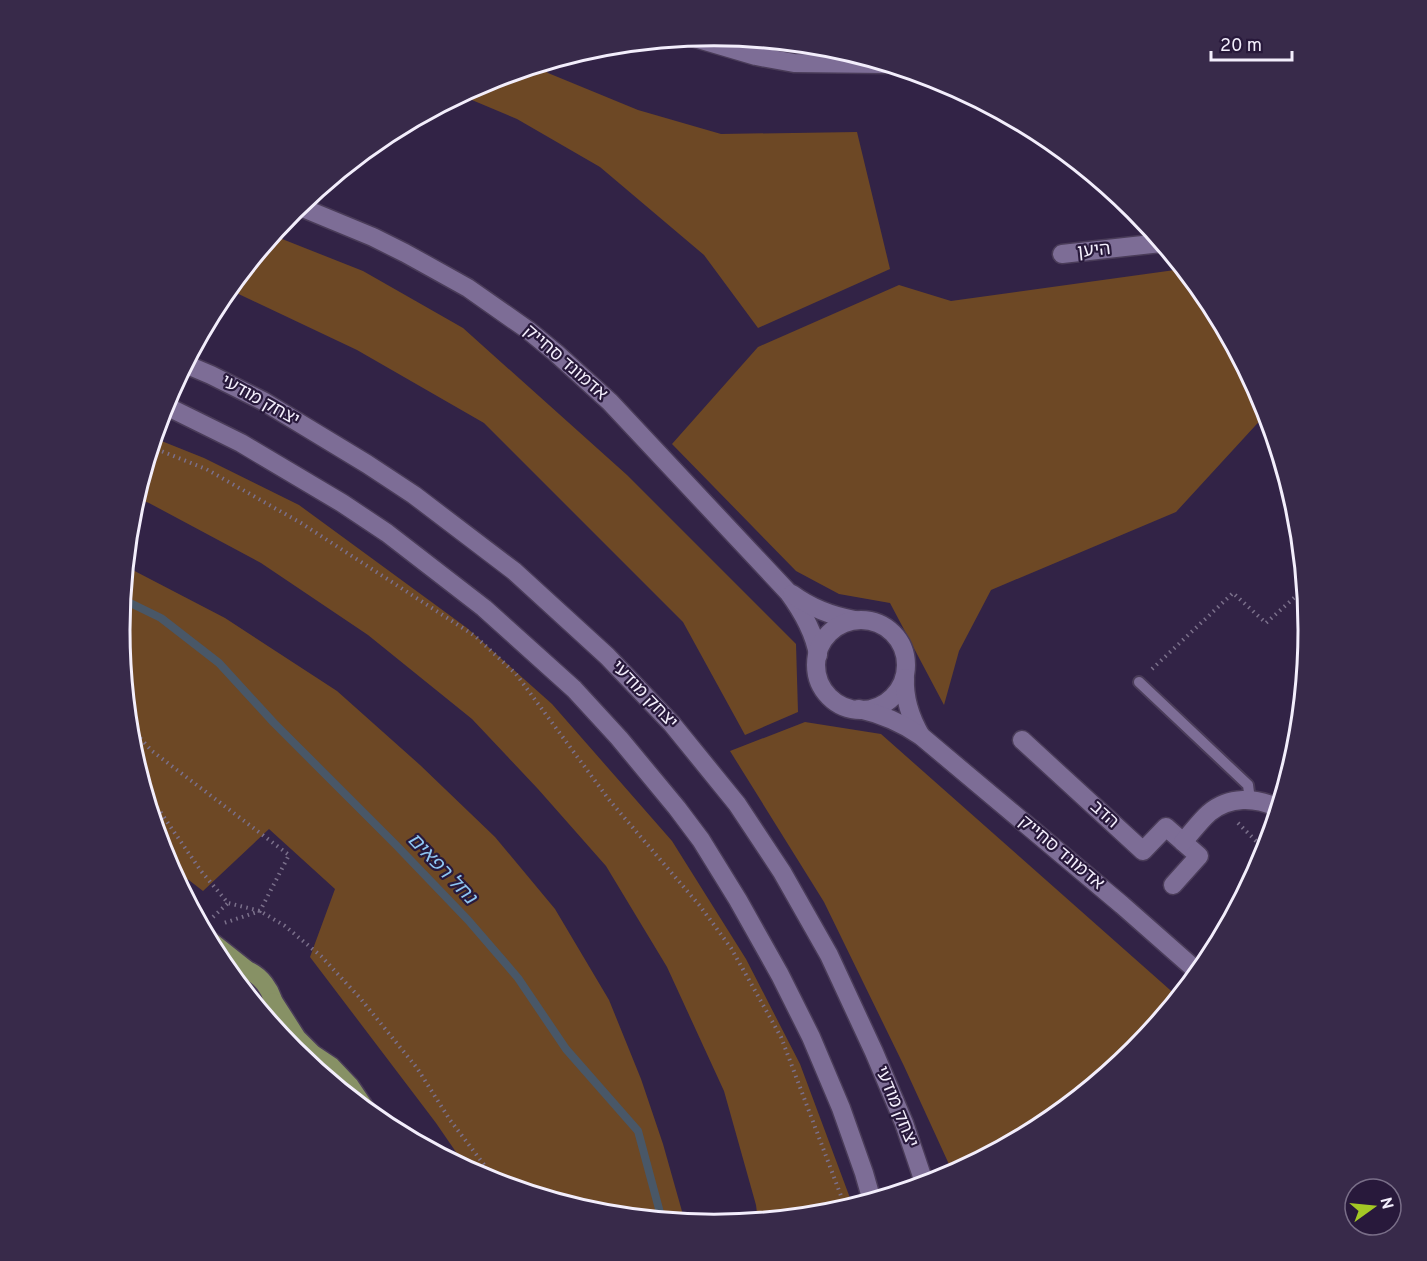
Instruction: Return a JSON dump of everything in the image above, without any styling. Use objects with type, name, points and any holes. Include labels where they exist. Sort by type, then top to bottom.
[{"type":"main road","points":[[227,954],[259,978],[297,1038],[313,1054],[331,1066],[352,1090]]},
{"type":"main road","points":[[236,967],[248,970]]},
{"type":"main road","points":[[274,1002],[276,1018]]},
{"type":"street","points":[[724,47],[756,56],[794,63],[854,64]]},
{"type":"street","name":"אדמונד סחייק","points":[[309,210],[373,237],[429,265],[468,288],[528,330],[570,365],[610,402],[782,587],[809,625],[818,655]]},
{"type":"street","name":"היען","points":[[1062,254],[1152,244]]},
{"type":"street","name":"יצחק מודעי","points":[[193,367],[263,401],[368,464],[414,495],[514,572],[606,656],[672,724],[737,804],[782,872],[829,955],[904,1123],[922,1176]]},
{"type":"street","points":[[173,409],[241,442],[387,533],[484,608],[574,689],[619,738],[701,840],[780,975],[811,1037],[841,1108],[870,1194]]},
{"type":"street","name":"אדמונד סחייק","points":[[782,587],[831,615],[857,620]]},
{"type":"street","points":[[857,620],[878,623],[894,634],[902,646],[906,660],[905,674],[900,687],[892,698],[873,708],[852,708],[839,703],[824,689],[817,669],[818,655],[823,642],[831,632],[843,624],[857,620]]},
{"type":"street","name":"אדמונד סחייק","points":[[905,674],[907,705],[921,736]]},
{"type":"street","name":"אדמונד סחייק","points":[[859,709],[889,718],[921,736],[1191,966]]},
{"type":"street","name":"הדב","points":[[1022,740],[1143,851],[1166,826],[1183,842]]},
{"type":"street","points":[[1173,885],[1199,856],[1183,842],[1208,813],[1229,802],[1250,800],[1271,805]]},
{"type":"lane","points":[[1139,682],[1248,785],[1250,800]]},
{"type":"path","points":[[158,450],[206,469],[301,523],[475,636],[516,674],[610,801],[700,906],[731,948],[781,1037],[842,1200]]},
{"type":"path","points":[[1139,682],[1233,593],[1266,623],[1296,596]]},
{"type":"path","points":[[140,738],[152,751],[289,855],[260,910],[222,924]]},
{"type":"path","points":[[1220,806],[1257,843]]},
{"type":"path","points":[[157,807],[201,871],[228,903],[260,910],[285,926],[321,956],[360,998],[417,1068],[450,1120],[486,1168]]},
{"type":"shaded area","points":[[546,71],[638,110],[721,134],[857,132],[890,269],[758,328],[704,255],[600,167],[517,119],[471,100]]},
{"type":"shaded area","points":[[281,238],[363,271],[463,328],[627,475],[796,644],[798,712],[745,735],[683,622],[484,423],[357,350],[237,293]]},
{"type":"shaded area","points":[[1173,270],[1219,338],[1259,422],[1176,512],[991,590],[959,651],[944,705],[890,603],[839,594],[796,571],[672,444],[758,347],[899,285],[951,301]]},
{"type":"shaded area","points":[[161,441],[204,458],[299,505],[467,628],[552,704],[672,841],[746,959],[800,1064],[850,1198],[790,1210],[757,1213],[724,1091],[667,967],[606,866],[472,719],[368,635],[261,563],[144,501]]},
{"type":"shaded area","points":[[133,570],[225,618],[337,691],[420,765],[495,837],[555,909],[609,1000],[641,1079],[663,1144],[683,1213],[637,1210],[562,1195],[526,1184],[458,1156],[310,957],[335,889],[269,829],[203,891],[184,877],[160,818],[149,782],[134,707],[131,669]]},
{"type":"shaded area","points":[[805,722],[881,734],[1172,992],[1153,1016],[1099,1070],[1069,1094],[1005,1136],[949,1164],[824,902],[730,751]]},
{"type":"waterway","name":"נחל רפאים","points":[[131,603],[161,618],[219,663],[274,723],[468,920],[518,978],[566,1049],[638,1131],[660,1212]]}]
